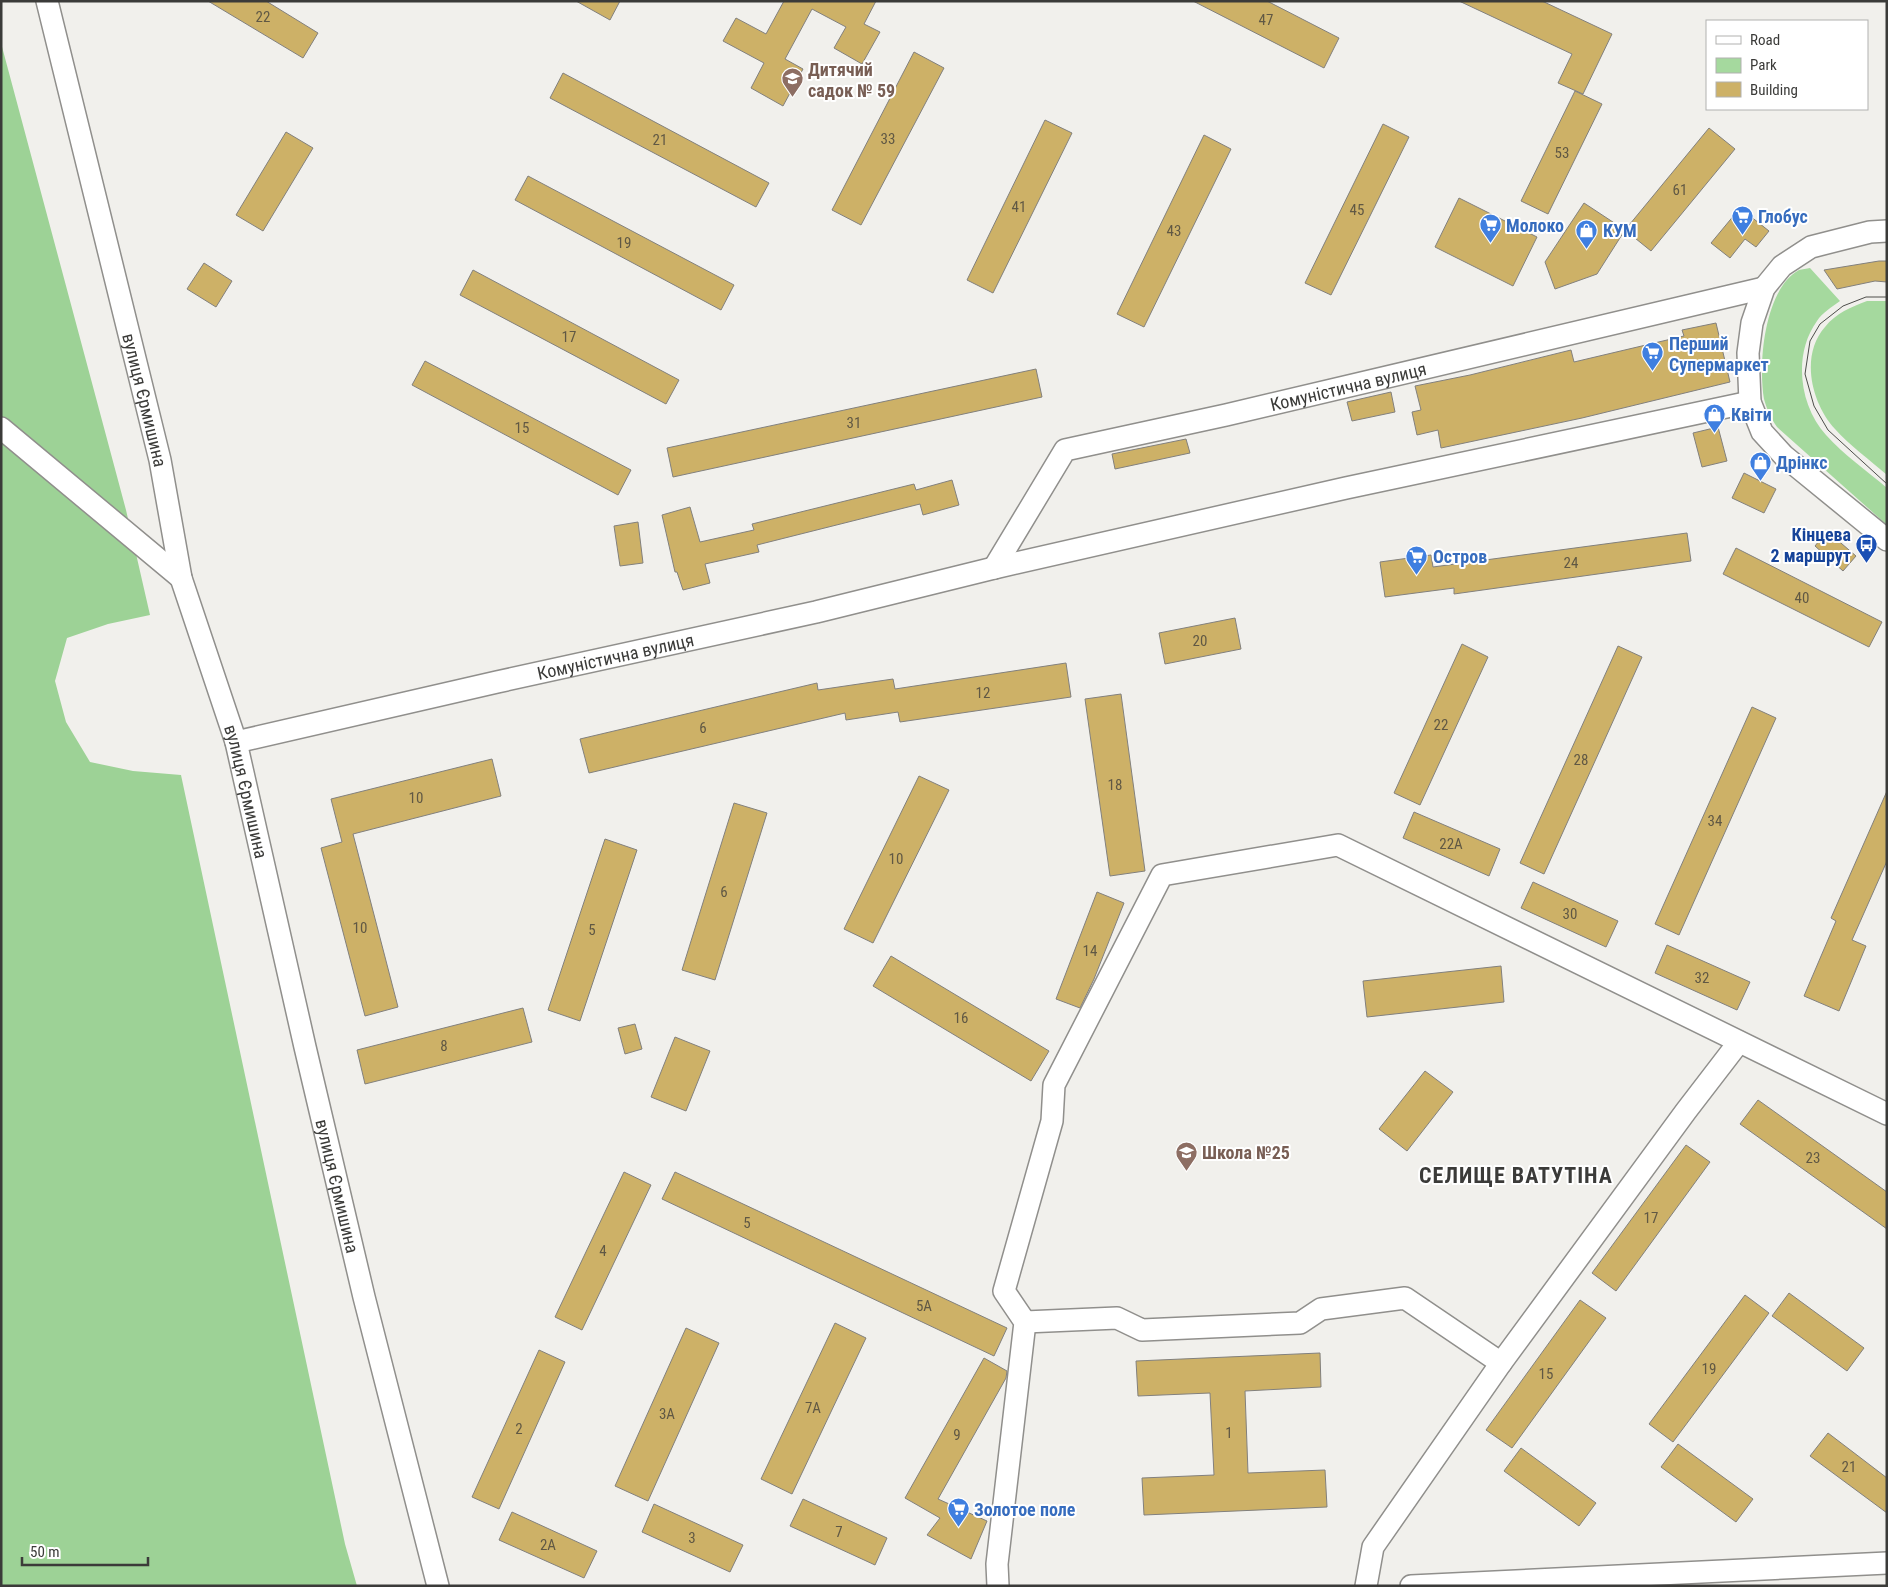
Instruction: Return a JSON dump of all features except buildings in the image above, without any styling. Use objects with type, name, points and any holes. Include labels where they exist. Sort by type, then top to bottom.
[{"type":"street","name":"вулиця Єрмишина","points":[[48,1],[160,460],[181,578],[236,742],[364,1296],[438,1586]]},
{"type":"street","points":[[1887,231],[1870,232],[1811,247],[1782,266],[1764,288],[1752,323],[1748,353],[1750,402],[1762,432],[1784,456],[1887,540]]},
{"type":"street","name":"Комуністична вулиця","points":[[994,568],[1065,450],[1226,415],[1764,288]]},
{"type":"street","name":"Комуністична вулиця","points":[[236,742],[816,612],[994,568],[1346,488],[1750,402]]},
{"type":"street","points":[[1,428],[181,578]]},
{"type":"street","points":[[998,1586],[997,1564],[1025,1322],[1004,1291],[1052,1120],[1054,1085],[1162,875],[1338,845],[1887,1114]]},
{"type":"street","points":[[1366,1586],[1373,1547],[1501,1363],[1739,1042]]},
{"type":"street","points":[[1025,1322],[1117,1318],[1142,1330],[1300,1323],[1321,1309],[1405,1298],[1501,1363]]},
{"type":"street","points":[[1411,1586],[1887,1563]]},
{"type":"green space","points":[[1,43],[126,510],[150,615],[108,624],[67,638],[55,681],[66,722],[90,762],[133,771],[181,775],[345,1544],[357,1586],[1,1586]]},
{"type":"green space","points":[[1810,268],[1840,301],[1822,315],[1809,334],[1802,364],[1805,394],[1817,423],[1826,435],[1847,456],[1887,488],[1887,525],[1777,427],[1765,403],[1762,384],[1763,348],[1771,310],[1778,293],[1787,280],[1799,270]]},
{"type":"green space","points":[[1867,301],[1887,301],[1887,475],[1835,429],[1820,406],[1812,379],[1811,365],[1817,338],[1829,322],[1839,314]]},
{"type":"tram line","points":[[1887,297],[1866,297],[1843,306],[1820,324],[1810,341],[1805,374],[1814,406],[1828,430],[1887,484]]},
{"type":"place","name":"Дитячий садок № 59","points":[[792,98]]},
{"type":"place","name":"Глобус","points":[[1742,235]]},
{"type":"place","name":"Молоко","points":[[1490,244]]},
{"type":"place","name":"КУМ","points":[[1587,249]]},
{"type":"place","name":"Перший Супермаркет","points":[[1653,372]]},
{"type":"place","name":"Квіти","points":[[1715,433]]},
{"type":"place","name":"Дрінкс","points":[[1760,481]]},
{"type":"place","name":"Кінцева 2 маршрут","points":[[1867,563]]},
{"type":"place","name":"Остров","points":[[1417,575]]},
{"type":"place","name":"Школа №25","points":[[1186,1171]]},
{"type":"place","name":"Золотое поле","points":[[958,1528]]},
{"type":"district","name":"СЕЛИЩЕ ВАТУТІНА","points":[[1516,1175]]}]
